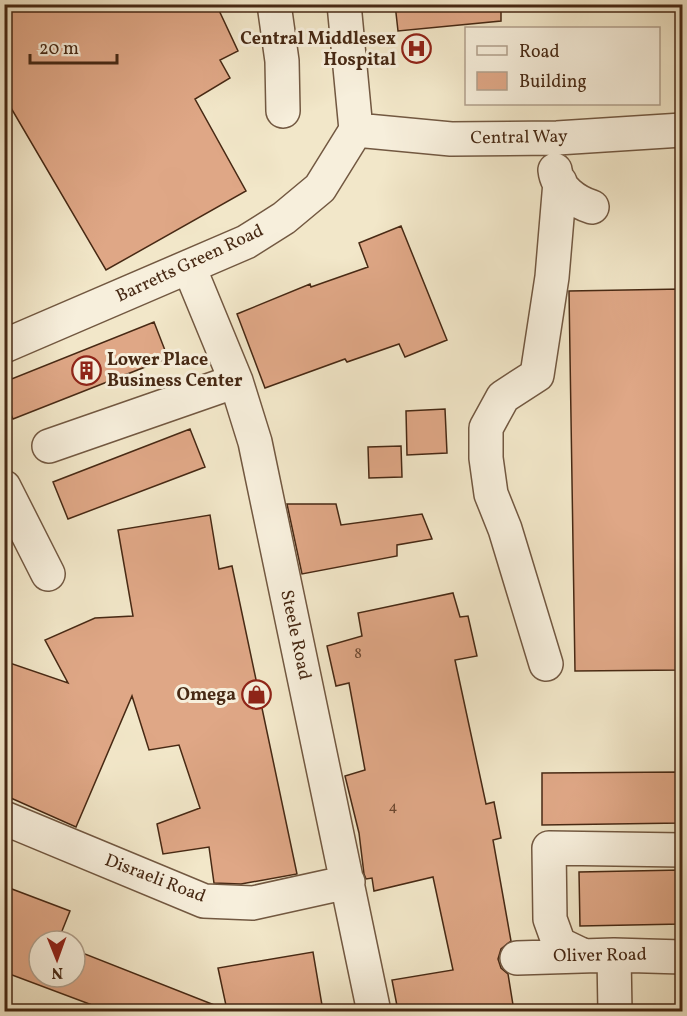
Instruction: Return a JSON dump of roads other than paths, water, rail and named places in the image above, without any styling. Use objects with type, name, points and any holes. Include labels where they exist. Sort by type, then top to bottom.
[{"type":"street","points":[[274,4],[282,61],[283,111]]},
{"type":"street","points":[[344,4],[356,130]]},
{"type":"street","name":"Central Way","points":[[356,130],[451,140],[557,138],[682,130]]},
{"type":"street","name":"Barretts Green Road","points":[[4,346],[246,242],[284,219],[320,188],[356,130]]},
{"type":"street","points":[[557,138],[555,169],[560,182],[576,202],[592,207]]},
{"type":"street","points":[[546,664],[508,539],[491,494],[486,428],[503,397],[537,375],[552,277],[560,182]]},
{"type":"street","name":"Steele Road","points":[[189,267],[236,381],[255,442],[374,1011]]},
{"type":"street","points":[[49,446],[236,381]]},
{"type":"street","points":[[4,487],[48,574]]},
{"type":"street","name":"Disraeli Road","points":[[4,818],[204,901],[253,903],[348,882]]},
{"type":"street","points":[[615,1011],[599,955],[560,944],[550,919],[549,848],[682,850]]},
{"type":"street","name":"Oliver Road","points":[[517,958],[599,955],[682,957]]},
{"type":"place","name":"Central Middlesex Hospital","points":[[417,49]]},
{"type":"place","name":"Lower Place Business Center","points":[[86,370]]},
{"type":"place","name":"Omega","points":[[257,695]]}]
